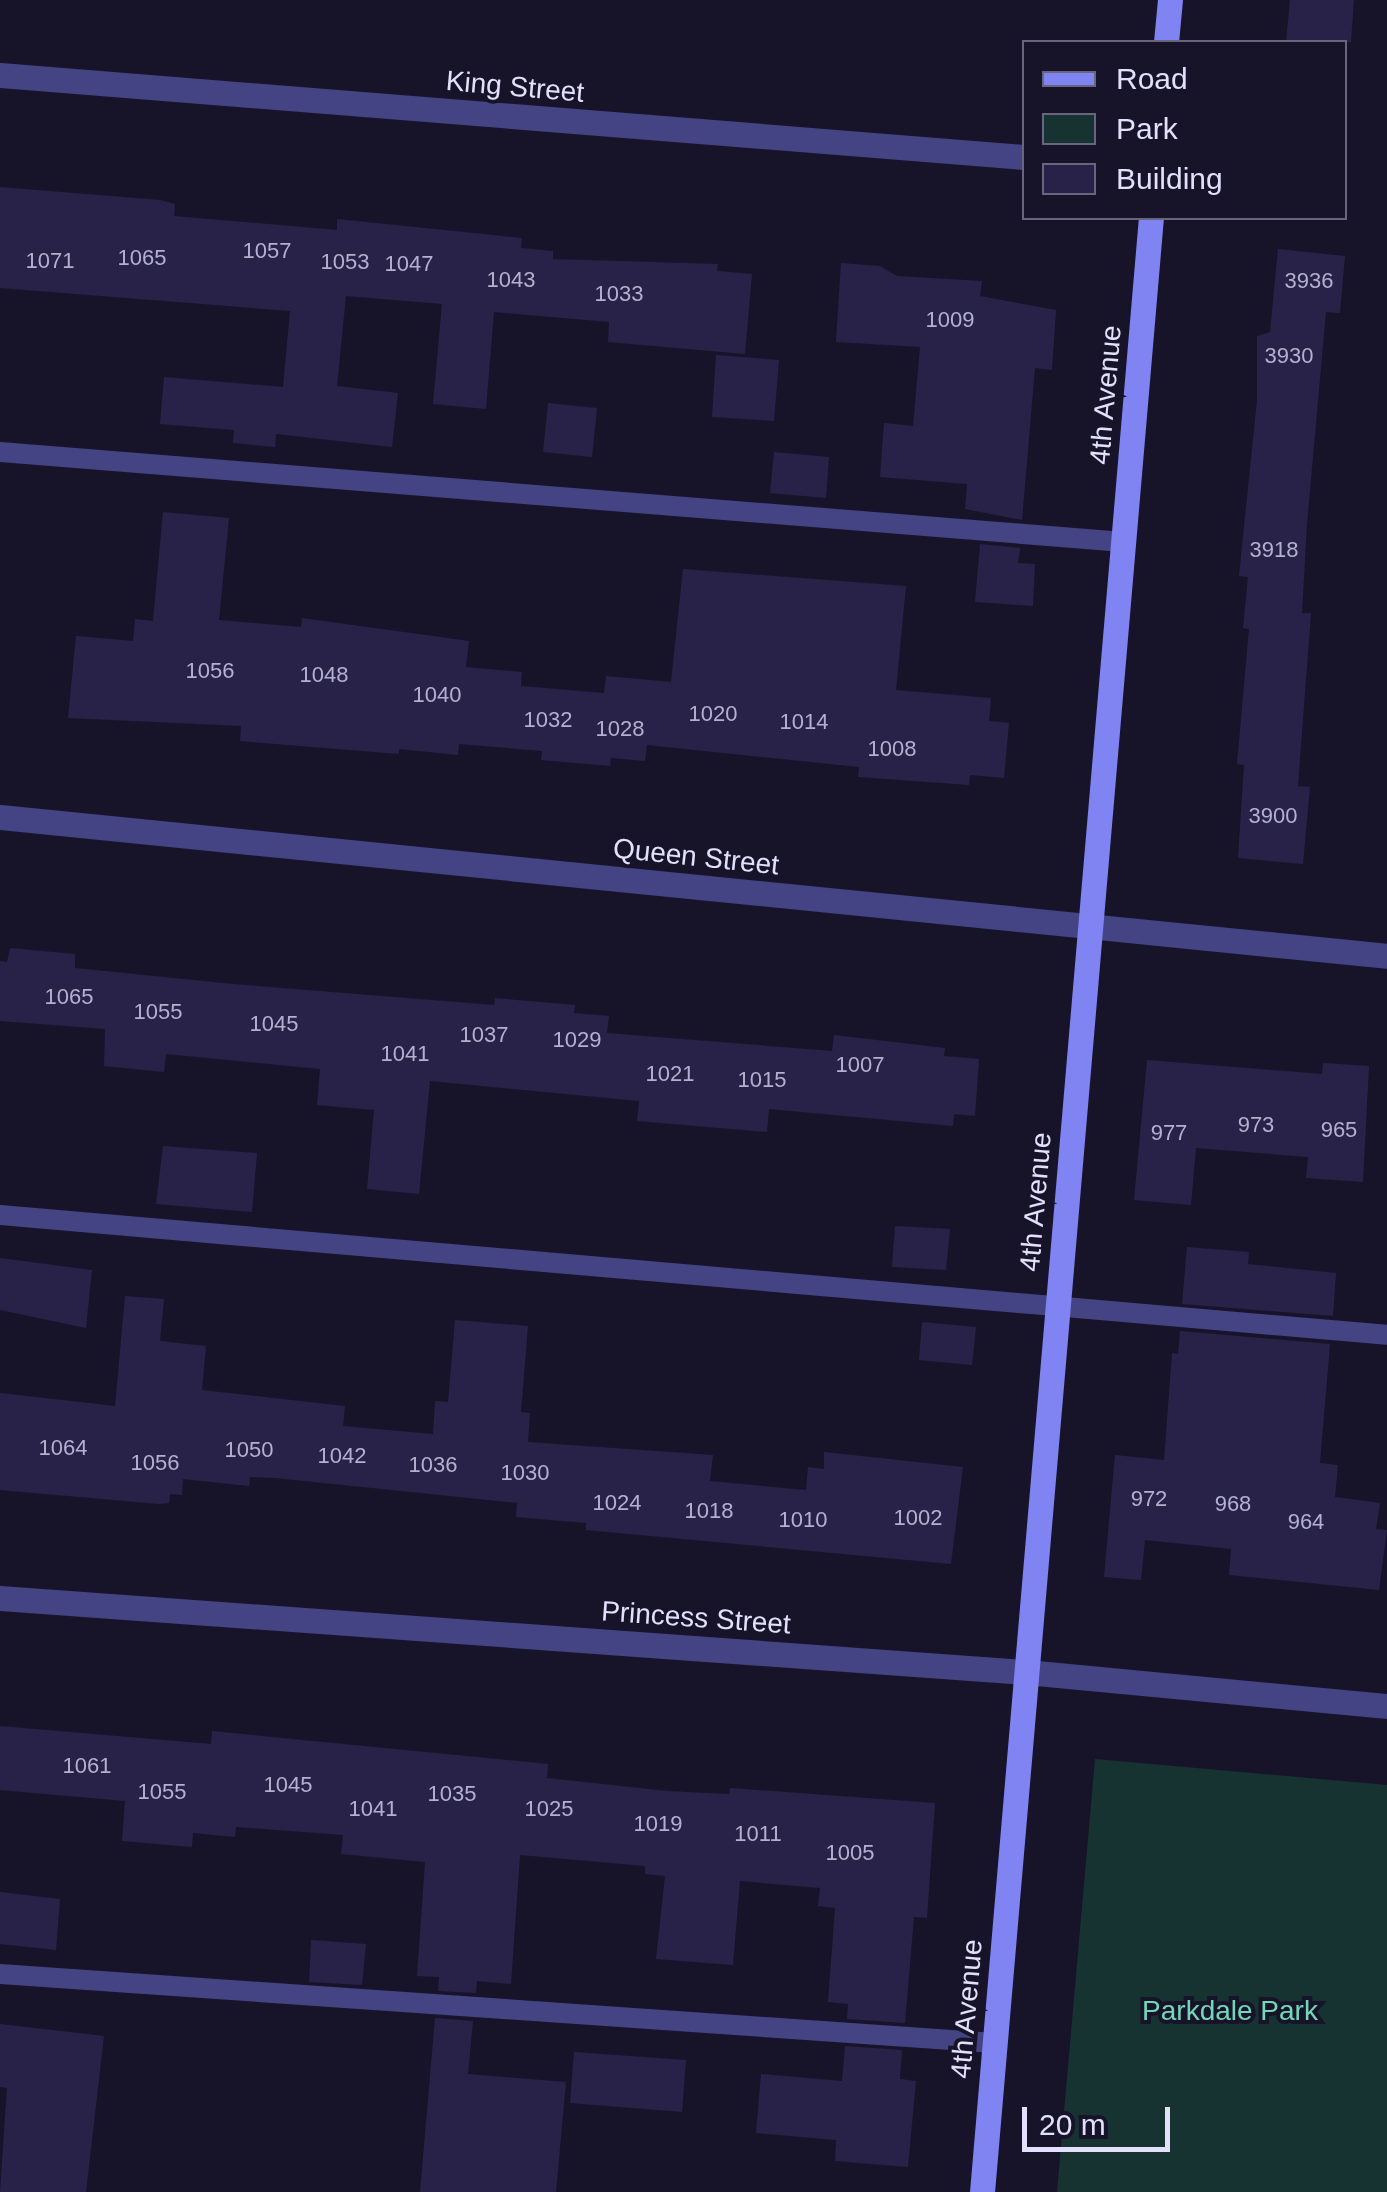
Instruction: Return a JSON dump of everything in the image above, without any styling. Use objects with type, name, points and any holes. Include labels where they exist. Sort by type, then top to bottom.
[{"type":"street","points":[[1166,40],[1170,0]]},
{"type":"street","name":"King Street","points":[[0,76],[1022,158]]},
{"type":"street","name":"4th Avenue","points":[[982,2192],[1151,220]]},
{"type":"street","name":"Queen Street","points":[[0,817],[1387,956]]},
{"type":"street","name":"Princess Street","points":[[0,1598],[1026,1672],[1387,1706]]},
{"type":"lane","points":[[0,452],[1124,542]]},
{"type":"lane","points":[[0,1215],[1058,1302],[1387,1335]]},
{"type":"lane","points":[[0,1974],[994,2042]]},
{"type":"green space","name":"Parkdale Park","points":[[1095,1759],[1387,1785],[1387,2192],[1057,2192]]},
{"type":"building","points":[[1290,0],[1354,0],[1351,42],[1286,40]]},
{"type":"building","points":[[0,187],[160,200],[175,204],[174,216],[337,230],[337,219],[522,238],[521,248],[553,251],[553,259],[718,264],[717,271],[752,274],[745,354],[608,342],[609,322],[494,312],[486,409],[433,404],[442,304],[346,296],[337,386],[398,393],[392,447],[276,434],[275,447],[233,443],[234,430],[160,424],[164,377],[283,387],[290,311],[0,288]]},
{"type":"building","points":[[1278,249],[1345,256],[1340,313],[1326,312],[1307,524],[1302,613],[1311,613],[1298,786],[1310,787],[1303,864],[1238,858],[1244,765],[1237,764],[1249,629],[1243,628],[1248,577],[1239,576],[1257,400],[1257,336],[1270,332]]},
{"type":"building","points":[[841,263],[880,266],[897,276],[982,281],[980,296],[1056,310],[1052,370],[1035,368],[1022,520],[965,509],[967,484],[880,477],[884,423],[913,426],[920,347],[836,342]]},
{"type":"building","points":[[716,355],[779,360],[774,421],[712,417]]},
{"type":"building","points":[[548,403],[597,408],[592,457],[543,452]]},
{"type":"building","points":[[774,452],[829,457],[826,498],[770,493]]},
{"type":"building","points":[[163,512],[229,518],[219,620],[301,627],[302,618],[469,641],[466,667],[522,672],[521,686],[604,693],[606,676],[671,682],[683,569],[906,586],[896,690],[991,698],[989,721],[1009,723],[1004,778],[970,775],[969,785],[858,777],[859,767],[647,745],[645,761],[611,758],[610,766],[541,760],[542,751],[459,744],[458,755],[399,749],[399,754],[240,741],[241,726],[68,718],[76,636],[133,641],[135,619],[153,621]]},
{"type":"building","points":[[980,544],[1020,548],[1018,563],[1035,564],[1033,606],[975,602]]},
{"type":"building","points":[[10,948],[75,954],[75,968],[233,984],[494,1005],[495,998],[575,1005],[574,1013],[609,1016],[607,1033],[832,1051],[834,1035],[945,1048],[944,1056],[979,1059],[975,1116],[954,1114],[953,1126],[769,1109],[767,1132],[637,1121],[639,1101],[430,1081],[419,1194],[367,1189],[374,1110],[317,1105],[320,1069],[166,1054],[164,1072],[104,1066],[105,1029],[0,1021],[0,961],[7,962]]},
{"type":"building","points":[[1147,1060],[1322,1074],[1323,1063],[1369,1066],[1363,1182],[1306,1178],[1308,1157],[1196,1148],[1191,1205],[1134,1200]]},
{"type":"building","points":[[163,1146],[257,1153],[252,1212],[156,1204]]},
{"type":"building","points":[[895,1226],[950,1229],[946,1270],[892,1267]]},
{"type":"building","points":[[1187,1247],[1249,1252],[1248,1264],[1336,1273],[1333,1316],[1182,1304]]},
{"type":"building","points":[[0,1258],[92,1270],[86,1328],[0,1310]]},
{"type":"building","points":[[125,1296],[164,1299],[160,1341],[206,1346],[202,1390],[345,1406],[343,1426],[433,1434],[435,1401],[448,1402],[455,1320],[528,1326],[521,1412],[530,1413],[528,1442],[713,1455],[710,1481],[806,1490],[808,1467],[824,1469],[824,1452],[963,1467],[951,1564],[586,1530],[586,1523],[516,1517],[517,1503],[275,1478],[250,1477],[249,1486],[183,1479],[182,1495],[170,1494],[169,1503],[159,1504],[0,1490],[0,1393],[115,1406]]},
{"type":"building","points":[[922,1322],[976,1327],[972,1365],[919,1360]]},
{"type":"building","points":[[1180,1331],[1330,1344],[1320,1463],[1338,1465],[1335,1497],[1380,1503],[1376,1529],[1387,1530],[1379,1590],[1229,1575],[1231,1549],[1145,1540],[1141,1580],[1104,1577],[1115,1455],[1164,1460],[1172,1353],[1178,1354]]},
{"type":"building","points":[[0,1726],[211,1744],[212,1731],[548,1764],[547,1778],[667,1791],[729,1794],[730,1788],[935,1803],[927,1918],[914,1917],[905,2023],[847,2019],[848,2004],[828,2002],[835,1908],[818,1906],[820,1888],[740,1881],[733,1965],[656,1959],[665,1876],[645,1874],[645,1866],[520,1855],[511,1984],[477,1981],[476,1993],[438,1991],[439,1977],[417,1976],[425,1862],[341,1854],[343,1835],[236,1827],[235,1837],[193,1833],[192,1847],[122,1841],[125,1801],[0,1790]]},
{"type":"building","points":[[0,1892],[60,1899],[56,1950],[0,1944]]},
{"type":"building","points":[[311,1940],[366,1944],[362,1985],[309,1982]]},
{"type":"building","points":[[435,2018],[473,2021],[468,2074],[566,2082],[556,2192],[420,2192]]},
{"type":"building","points":[[0,2024],[104,2036],[86,2192],[0,2192],[7,2088],[0,2087]]},
{"type":"building","points":[[845,2046],[902,2050],[900,2079],[916,2081],[908,2167],[835,2161],[836,2140],[756,2133],[761,2074],[842,2081]]},
{"type":"building","points":[[574,2052],[686,2060],[682,2112],[570,2103]]}]
